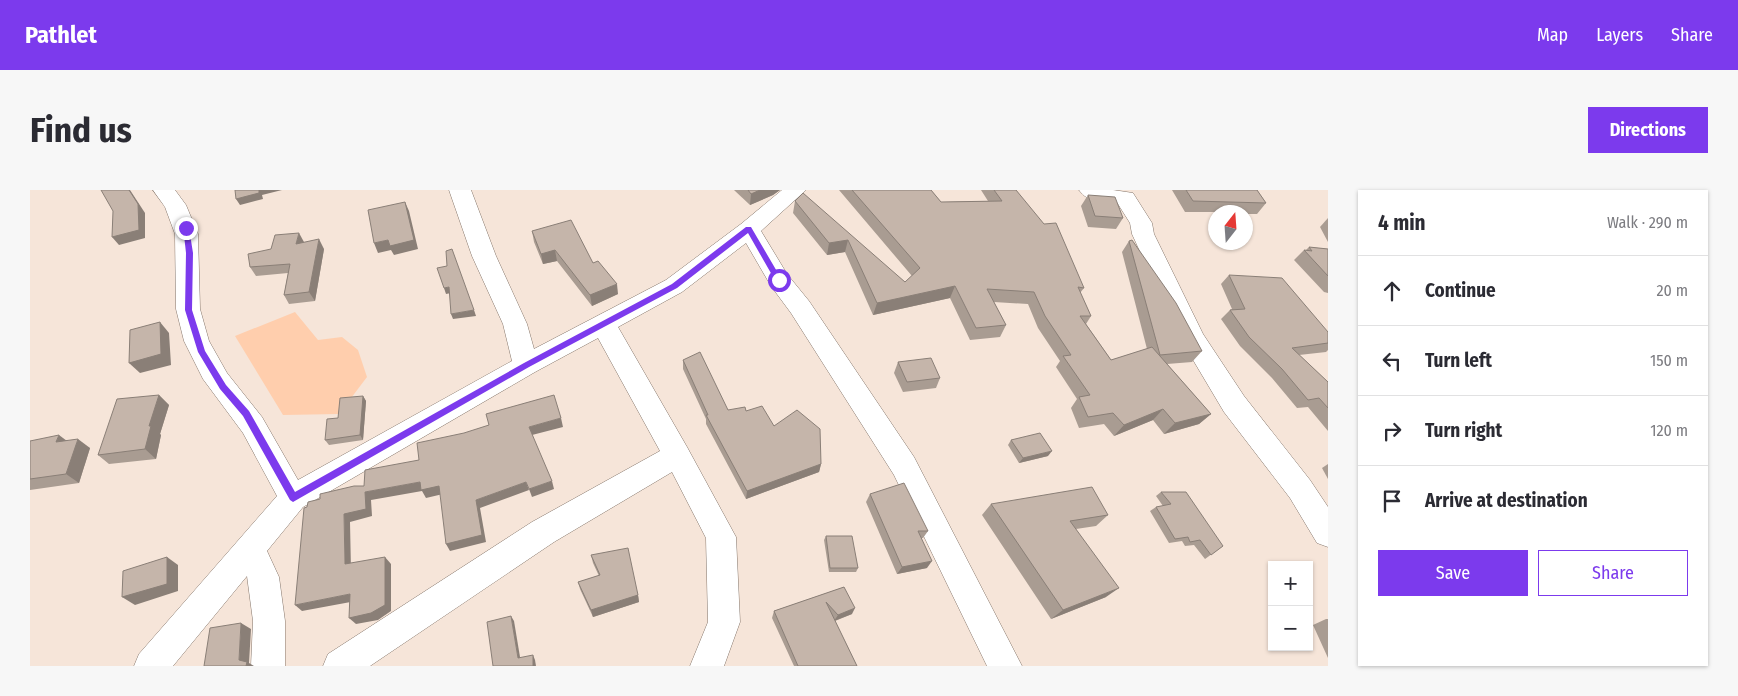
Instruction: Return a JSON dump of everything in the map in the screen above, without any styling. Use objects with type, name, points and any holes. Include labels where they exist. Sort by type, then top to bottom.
[{"type":"street","points":[[164,190],[174,201],[186,228],[190,253],[188,310],[202,352],[223,387],[246,414],[293,498]]},
{"type":"street","points":[[460,190],[484,256],[515,324],[526,365]]},
{"type":"street","points":[[150,666],[293,498],[526,365],[674,286],[749,229],[795,190]]},
{"type":"street","points":[[1090,190],[1100,196],[1125,198],[1141,223],[1143,234],[1194,338],[1234,404],[1300,489],[1328,533]]},
{"type":"street","points":[[749,229],[779,280],[800,307],[904,466],[1005,666]]},
{"type":"street","points":[[603,324],[677,455],[720,537],[724,622],[707,666]]},
{"type":"street","points":[[340,666],[456,592],[543,532],[677,455]]},
{"type":"street","points":[[250,547],[264,577],[269,620],[268,666]]},
{"type":"shaded area","points":[[295,312],[318,340],[342,337],[358,350],[367,377],[339,414],[283,415],[235,336]]},
{"type":"building","points":[[101,190],[129,190],[138,204],[139,230],[112,237],[113,211]]},
{"type":"building","points":[[235,190],[259,190],[259,193],[236,199]]},
{"type":"building","points":[[748,190],[760,190],[751,194]]},
{"type":"building","points":[[852,190],[931,190],[941,202],[1002,201],[994,190],[1016,190],[1044,224],[1056,223],[1084,288],[1078,287],[1091,316],[1080,316],[1111,360],[1152,347],[1211,414],[1175,423],[1163,409],[1124,425],[1113,413],[1088,417],[1079,397],[1090,395],[1063,356],[1071,355],[1045,316],[1034,292],[987,289],[1006,325],[976,328],[955,286],[877,303],[848,240],[829,243],[795,201],[803,193],[905,282],[920,268]]},
{"type":"building","points":[[1186,190],[1257,190],[1266,203],[1193,201]]},
{"type":"building","points":[[1088,195],[1115,197],[1123,218],[1095,216]]},
{"type":"building","points":[[405,202],[414,240],[390,246],[388,240],[374,243],[368,210]]},
{"type":"building","points":[[571,220],[593,263],[598,261],[617,284],[590,295],[555,250],[541,254],[532,231]]},
{"type":"building","points":[[299,233],[296,244],[319,239],[309,292],[284,295],[290,264],[250,267],[248,254],[271,249],[275,235]]},
{"type":"building","points":[[1132,240],[1176,303],[1202,351],[1160,355],[1129,241]]},
{"type":"building","points":[[1309,247],[1328,249],[1328,276],[1304,250],[1312,251]]},
{"type":"building","points":[[452,249],[474,310],[451,314],[449,287],[444,288],[437,268],[447,266],[446,251]]},
{"type":"building","points":[[1229,275],[1282,278],[1328,332],[1328,343],[1292,348],[1328,382],[1328,408],[1319,398],[1308,400],[1282,369],[1249,337],[1230,310],[1245,309]]},
{"type":"building","points":[[160,322],[161,354],[129,363],[130,330]]},
{"type":"building","points":[[700,352],[728,410],[745,407],[746,411],[762,406],[774,426],[797,410],[820,429],[821,464],[747,491],[706,415],[708,415],[683,360]]},
{"type":"building","points":[[931,358],[940,378],[907,382],[898,362]]},
{"type":"building","points":[[159,395],[149,426],[151,426],[145,449],[98,455],[117,399]]},
{"type":"building","points":[[554,395],[561,418],[529,427],[552,481],[529,489],[526,482],[476,500],[482,535],[446,544],[439,486],[421,490],[420,482],[365,492],[366,509],[344,514],[345,564],[385,557],[385,605],[371,613],[349,618],[350,594],[295,605],[304,508],[307,507],[308,502],[320,499],[320,494],[354,486],[364,486],[365,470],[419,460],[417,443],[464,433],[489,425],[486,414]]},
{"type":"building","points":[[363,396],[360,435],[325,440],[327,419],[338,418],[340,398]]},
{"type":"building","points":[[1040,433],[1052,451],[1023,458],[1011,440]]},
{"type":"building","points":[[59,435],[56,442],[78,439],[66,474],[30,479],[30,441]]},
{"type":"building","points":[[904,483],[928,531],[918,531],[932,561],[902,567],[870,494]]},
{"type":"building","points":[[1092,487],[1108,515],[1070,521],[1119,588],[1063,610],[991,504]]},
{"type":"building","points":[[1161,492],[1186,492],[1223,546],[1211,555],[1200,540],[1190,542],[1188,537],[1175,539],[1156,507],[1171,504]]},
{"type":"building","points":[[826,536],[852,536],[858,568],[830,568]]},
{"type":"building","points":[[628,548],[638,595],[591,610],[578,582],[600,575],[591,555]]},
{"type":"building","points":[[167,557],[167,584],[122,597],[123,571]]},
{"type":"building","points":[[844,587],[855,608],[838,615],[826,602],[857,666],[798,666],[774,611]]},
{"type":"building","points":[[511,616],[518,658],[533,655],[533,666],[493,666],[487,622]]},
{"type":"building","points":[[241,623],[239,660],[247,662],[246,666],[204,666],[210,628]]},
{"type":"route","points":[[186,228],[190,253],[188,310],[202,352],[223,387],[246,414],[293,498],[526,365],[674,286],[749,229],[779,280]]}]
